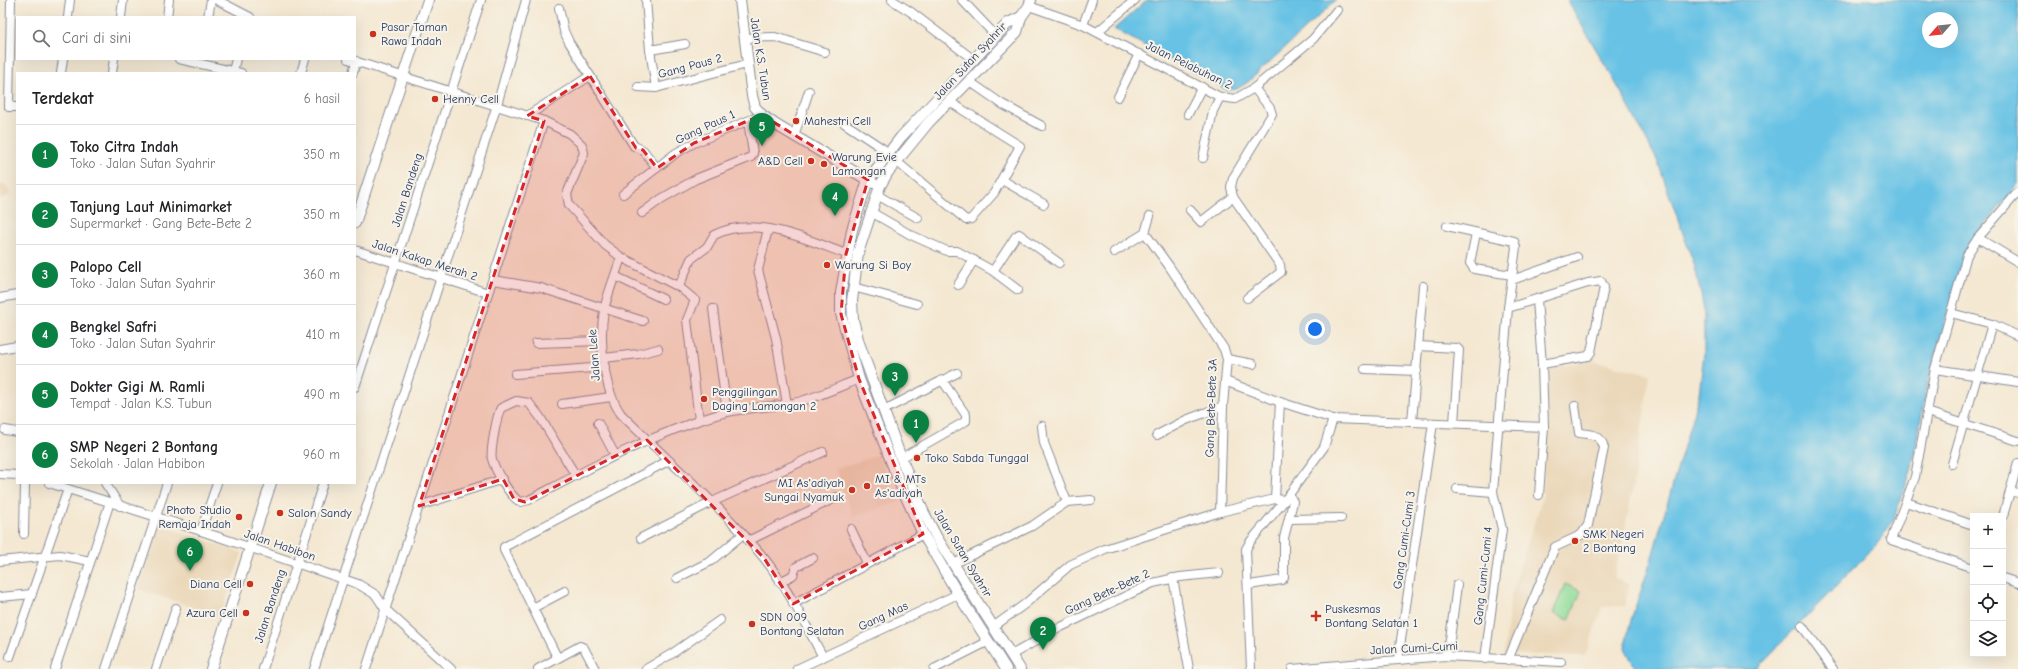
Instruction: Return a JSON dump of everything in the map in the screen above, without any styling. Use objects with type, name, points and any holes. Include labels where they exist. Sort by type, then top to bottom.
[{"type":"street","points":[[0,108],[13,107],[11,0]]},
{"type":"street","points":[[68,16],[70,0]]},
{"type":"street","points":[[121,16],[123,0]]},
{"type":"street","points":[[167,16],[169,0]]},
{"type":"street","points":[[208,16],[211,0]]},
{"type":"street","points":[[217,0],[247,16]]},
{"type":"street","points":[[356,220],[428,0]]},
{"type":"street","name":"Jalan Bandeng","points":[[356,384],[481,0]]},
{"type":"street","points":[[314,669],[497,105],[526,0]]},
{"type":"street","points":[[646,0],[650,50],[656,88]]},
{"type":"street","name":"Jalan K.S. Tubun","points":[[740,0],[747,64],[755,107],[762,115],[794,136],[868,180],[878,191]]},
{"type":"street","points":[[892,0],[911,12],[974,60]]},
{"type":"street","points":[[962,0],[996,36]]},
{"type":"street","points":[[1083,25],[1092,0]]},
{"type":"street","points":[[1097,32],[1135,0]]},
{"type":"street","points":[[1021,17],[1030,3]]},
{"type":"street","name":"Jalan Pelabuhan 2","points":[[1030,3],[1083,25],[1202,86],[1220,97],[1235,99],[1254,88],[1313,39],[1337,10]]},
{"type":"street","points":[[559,8],[566,36],[590,76],[634,146],[643,150],[657,168]]},
{"type":"street","name":"Jalan Sutan Syahrir","points":[[1006,669],[958,594],[923,534],[891,462],[859,379],[841,314],[841,292],[846,254],[868,180],[888,152],[1008,23],[1021,17]]},
{"type":"street","name":"Jalan Sutan Syahrir","points":[[1020,669],[953,564],[924,513],[901,458],[859,343],[852,301],[858,253],[878,191],[896,161],[929,122],[1017,32],[1021,17]]},
{"type":"street","points":[[744,38],[775,37],[825,52]]},
{"type":"street","points":[[650,50],[685,44]]},
{"type":"street","points":[[1118,97],[1139,54]]},
{"type":"street","points":[[61,72],[63,60]]},
{"type":"street","points":[[112,72],[114,60]]},
{"type":"street","points":[[197,61],[237,72],[236,60]]},
{"type":"street","points":[[300,72],[305,60]]},
{"type":"street","points":[[353,72],[352,60],[497,105],[544,121],[565,130],[582,146],[584,156],[567,194],[567,201],[605,245],[621,257],[678,286],[695,300],[687,320],[699,420]]},
{"type":"street","name":"Gang Paus 2","points":[[638,87],[656,88],[747,64]]},
{"type":"street","points":[[527,116],[590,76]]},
{"type":"street","points":[[969,81],[1002,104],[1042,126]]},
{"type":"street","points":[[1188,114],[1202,86]]},
{"type":"street","points":[[1247,298],[1279,275],[1281,269],[1233,197],[1231,187],[1234,178],[1272,114],[1270,108],[1254,88]]},
{"type":"street","points":[[794,136],[809,91]]},
{"type":"street","points":[[1203,158],[1213,111],[1220,97]]},
{"type":"street","points":[[896,161],[968,220],[994,193],[1020,149],[1020,145],[950,102]]},
{"type":"street","name":"Gang Paus 1","points":[[623,194],[676,153],[694,143],[762,115]]},
{"type":"street","points":[[366,669],[544,121]]},
{"type":"street","points":[[642,213],[661,199],[696,179],[751,157],[752,153],[748,121]]},
{"type":"street","points":[[844,123],[888,152]]},
{"type":"street","points":[[1002,180],[1044,204]]},
{"type":"street","points":[[878,191],[918,218]]},
{"type":"street","points":[[1970,567],[1890,540],[1906,502],[1918,464],[1935,369],[1967,255],[1978,238],[2018,192]]},
{"type":"street","points":[[1190,210],[1201,222],[1233,197]]},
{"type":"street","points":[[871,212],[911,235],[947,251],[957,250],[993,271],[1018,290]]},
{"type":"street","points":[[1114,252],[1145,233],[1150,216]]},
{"type":"street","points":[[1447,226],[1476,233],[1470,263],[1471,267],[1474,269],[1512,278],[1576,257]]},
{"type":"street","points":[[678,286],[691,259],[707,247],[714,235],[739,227],[768,229],[787,233],[846,254]]},
{"type":"street","points":[[768,229],[758,270],[776,338],[787,404]]},
{"type":"street","name":"Gang Bete-Bete 3A","points":[[1145,233],[1169,266],[1224,349],[1227,359],[1223,406],[1220,512]]},
{"type":"street","name":"Gang Cumi-Cumi 4","points":[[1476,233],[1514,240],[1516,247],[1508,308],[1493,492],[1502,529],[1485,659]]},
{"type":"street","points":[[993,271],[1016,236],[1019,234],[1059,263]]},
{"type":"street","points":[[1978,238],[2018,262]]},
{"type":"street","name":"Jalan Kakap Merah 2","points":[[356,250],[488,293]]},
{"type":"street","name":"Jalan Lele","points":[[621,257],[604,310],[602,341],[605,368],[611,397],[621,414],[712,502],[764,558],[780,582],[823,657]]},
{"type":"street","points":[[958,285],[974,260]]},
{"type":"street","points":[[615,276],[663,299]]},
{"type":"street","points":[[493,280],[541,288],[604,310],[643,321]]},
{"type":"street","points":[[1508,308],[1599,280],[1604,284],[1591,352],[1588,356],[1542,364]]},
{"type":"street","points":[[1412,422],[1423,286]]},
{"type":"street","points":[[853,287],[917,304]]},
{"type":"street","points":[[0,298],[16,295]]},
{"type":"street","points":[[1537,300],[1542,364],[1544,427],[1539,495]]},
{"type":"street","points":[[713,309],[727,412]]},
{"type":"street","points":[[1951,313],[1992,324],[2018,336]]},
{"type":"street","points":[[1952,464],[1992,324]]},
{"type":"street","points":[[536,343],[602,341]]},
{"type":"street","points":[[0,349],[16,346]]},
{"type":"street","points":[[1418,346],[1457,348],[1459,350],[1454,423]]},
{"type":"street","points":[[604,358],[638,354],[658,348]]},
{"type":"street","points":[[1227,359],[1253,364]]},
{"type":"street","points":[[515,374],[605,368]]},
{"type":"street","points":[[1365,369],[1417,371]]},
{"type":"street","points":[[1935,369],[2018,382]]},
{"type":"street","points":[[884,410],[956,373]]},
{"type":"street","points":[[576,476],[540,417],[529,403],[521,400],[501,408],[492,451],[492,459],[514,499],[525,502],[576,476],[615,455],[647,440],[699,420],[727,412],[787,404],[804,400],[859,379]]},
{"type":"street","points":[[891,462],[901,458],[966,421],[966,415],[942,380]]},
{"type":"street","points":[[1225,381],[1280,402],[1333,419],[1498,424],[1544,427]]},
{"type":"street","points":[[562,404],[611,397]]},
{"type":"street","points":[[1275,499],[1280,402]]},
{"type":"street","points":[[1157,435],[1186,420],[1223,406]]},
{"type":"street","points":[[1508,660],[1555,547],[1581,535],[1588,525],[1604,448],[1603,442],[1597,436],[1579,433],[1575,406]]},
{"type":"street","points":[[1927,412],[2018,440]]},
{"type":"street","points":[[1251,669],[1249,585],[1246,549],[1324,447],[1333,419]]},
{"type":"street","points":[[598,423],[615,455]]},
{"type":"street","name":"Gang Cumi-Cumi 3","points":[[1398,660],[1433,423]]},
{"type":"street","points":[[1042,426],[1044,443],[1067,502]]},
{"type":"street","points":[[5,430],[16,432]]},
{"type":"street","points":[[641,538],[712,502],[823,452]]},
{"type":"street","points":[[557,658],[504,550],[506,545],[668,461]]},
{"type":"street","points":[[2004,513],[2014,492],[2018,463]]},
{"type":"street","points":[[0,474],[16,475]]},
{"type":"street","points":[[419,506],[502,479]]},
{"type":"street","points":[[24,534],[25,484]]},
{"type":"street","name":"Jalan Habibon","points":[[52,484],[250,547],[343,579],[371,591],[380,600],[385,609],[452,669]]},
{"type":"street","points":[[106,484],[120,506]]},
{"type":"street","points":[[106,669],[167,484]]},
{"type":"street","points":[[201,531],[217,484]]},
{"type":"street","points":[[210,669],[271,484]]},
{"type":"street","name":"Jalan Bandeng","points":[[263,669],[323,484]]},
{"type":"street","points":[[10,657],[68,489]]},
{"type":"street","points":[[1457,489],[1493,492]]},
{"type":"street","points":[[748,541],[837,497]]},
{"type":"street","points":[[992,627],[1025,604],[1070,565],[1105,549],[1220,512],[1287,497],[1293,502],[1284,538],[1283,579],[1249,585]]},
{"type":"street","points":[[953,564],[1032,526],[1067,502],[1092,500]]},
{"type":"street","points":[[55,669],[110,502]]},
{"type":"street","points":[[1906,502],[1970,524]]},
{"type":"street","points":[[1289,519],[1341,518]]},
{"type":"street","points":[[851,529],[867,563]]},
{"type":"street","points":[[677,578],[711,561],[742,534]]},
{"type":"street","points":[[793,604],[923,534]]},
{"type":"street","points":[[0,561],[60,555],[90,561]]},
{"type":"street","points":[[780,582],[793,575],[796,568],[813,558]]},
{"type":"street","name":"Gang Bete-Bete 2","points":[[1011,655],[1061,627],[1153,583],[1173,578],[1219,573]]},
{"type":"street","points":[[1173,578],[1189,669]]},
{"type":"street","points":[[2006,579],[2018,583]]},
{"type":"street","points":[[1445,656],[1450,639],[1457,585]]},
{"type":"street","points":[[533,608],[565,591]]},
{"type":"street","points":[[0,597],[32,594]]},
{"type":"street","name":"Gang Mas","points":[[797,669],[958,594]]},
{"type":"street","points":[[156,669],[176,608]]},
{"type":"street","points":[[646,669],[673,653],[720,620]]},
{"type":"street","points":[[1802,626],[1833,669]]},
{"type":"street","points":[[934,669],[988,642]]},
{"type":"street","points":[[538,669],[576,647],[582,646],[595,669]]},
{"type":"street","name":"Jalan Cumi-Cumi","points":[[1292,669],[1334,667],[1445,656],[1561,662]]},
{"type":"street","points":[[1538,669],[1541,661]]},
{"type":"highlighted area","points":[[590,76],[636,148],[643,150],[657,168],[694,143],[762,115],[868,180],[846,254],[841,314],[859,379],[923,534],[793,604],[764,558],[647,440],[525,502],[514,499],[503,479],[419,506],[544,121],[527,116]]},
{"type":"shaded area","points":[[0,185],[6,185],[10,195],[0,199]]},
{"type":"shaded area","name":"SMK Negeri 2 Bontang","points":[[1594,361],[1650,374],[1630,503],[1614,579],[1629,584],[1625,606],[1602,607],[1585,656],[1504,654],[1511,595],[1543,496],[1547,368]]},
{"type":"shaded area","name":"MI & MTs As'adiyah","points":[[878,455],[899,502],[853,517],[836,469]]},
{"type":"shaded area","points":[[160,525],[242,553],[220,617],[139,589]]},
{"type":"green space","points":[[1565,584],[1581,591],[1569,620],[1553,613]]},
{"type":"water","points":[[1147,0],[1336,0],[1248,82],[1237,89],[1227,90],[1114,29]]},
{"type":"water","points":[[1567,0],[2018,0],[2018,184],[1965,250],[1928,382],[1911,471],[1893,521],[1877,544],[1756,669],[1636,669],[1625,648],[1629,626],[1650,564],[1699,394],[1704,354],[1704,309],[1695,267],[1657,160],[1621,92]]},
{"type":"place","name":"Pasar Taman Rawa Indah","points":[[373,34]]},
{"type":"place","name":"Henny Cell","points":[[435,99]]},
{"type":"place","name":"Mahestri Cell","points":[[796,121]]},
{"type":"place","name":"Dokter Gigi M. Ramli","points":[[762,146]]},
{"type":"place","name":"A&D Cell","points":[[811,161]]},
{"type":"place","name":"Warung Evie Lamongan","points":[[824,164]]},
{"type":"place","name":"Bengkel Safri","points":[[835,216]]},
{"type":"place","name":"Warung Si Boy","points":[[827,265]]},
{"type":"place","name":"Palopo Cell","points":[[895,396]]},
{"type":"place","name":"Penggilingan Daging Lamongan 2","points":[[704,399]]},
{"type":"place","name":"Toko Citra Indah","points":[[916,443]]},
{"type":"place","name":"Toko Sabda Tunggal","points":[[917,458]]},
{"type":"place","name":"MI & MTs As'adiyah","points":[[867,486]]},
{"type":"place","name":"MI As'adiyah Sungai Nyamuk","points":[[852,490]]},
{"type":"place","name":"Salon Sandy","points":[[280,513]]},
{"type":"place","name":"Photo Studio Remaja Indah","points":[[239,517]]},
{"type":"place","name":"SMK Negeri 2 Bontang","points":[[1575,541]]},
{"type":"place","name":"SMP Negeri 2 Bontang","points":[[190,571]]},
{"type":"place","name":"Diana Cell","points":[[250,584]]},
{"type":"place","name":"Azura Cell","points":[[246,613]]},
{"type":"place","name":"Puskesmas Bontang Selatan 1","points":[[1316,616]]},
{"type":"place","name":"SDN 009 Bontang Selatan","points":[[752,624]]},
{"type":"place","name":"Tanjung Laut Minimarket","points":[[1043,650]]}]
